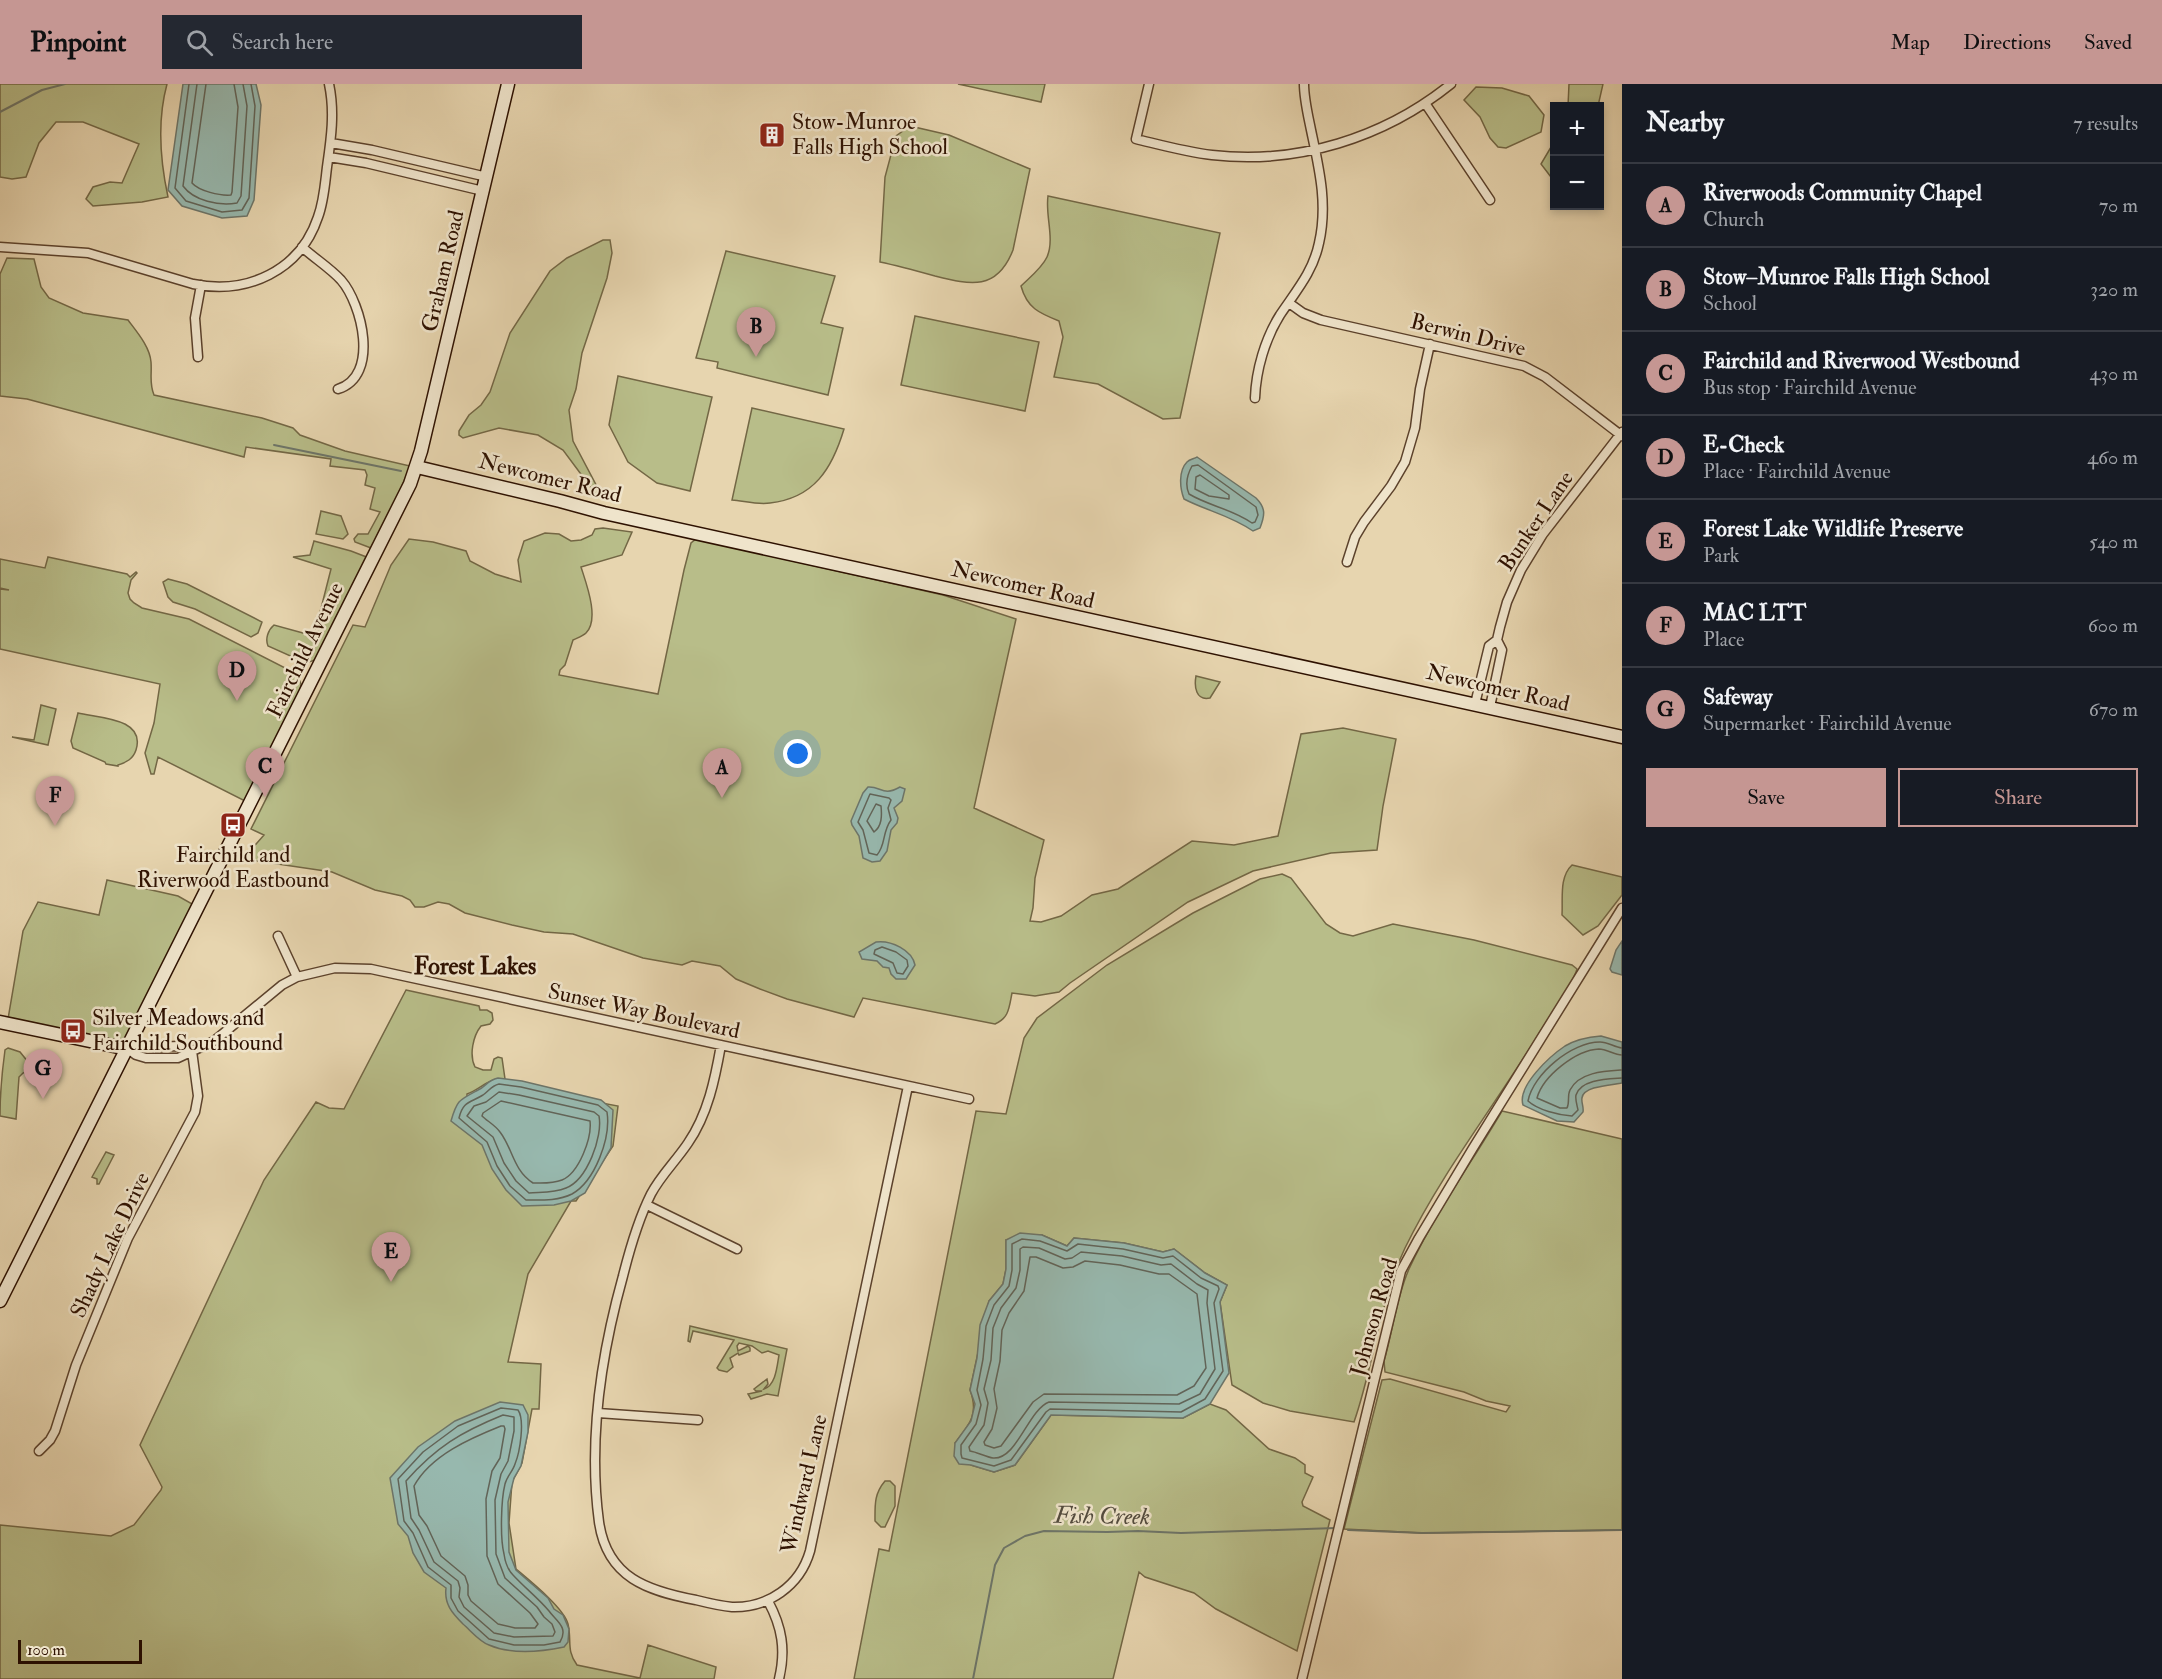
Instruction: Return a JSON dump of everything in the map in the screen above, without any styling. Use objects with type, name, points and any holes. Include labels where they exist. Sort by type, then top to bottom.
[{"type":"street","points":[[0,247],[95,254],[201,285],[235,286],[255,282],[277,270],[302,247],[321,209],[331,143],[332,104],[329,84]]},
{"type":"street","name":"Graham Road","points":[[417,467],[508,84]]},
{"type":"street","points":[[1149,84],[1136,139],[1198,153],[1260,157],[1315,149],[1370,132],[1425,104],[1451,84]]},
{"type":"street","points":[[1255,398],[1265,347],[1272,330],[1308,276],[1314,263],[1323,223],[1323,189],[1306,109],[1304,84]]},
{"type":"street","points":[[1425,104],[1490,200]]},
{"type":"street","points":[[331,143],[387,153],[487,177]]},
{"type":"street","points":[[384,167],[387,153]]},
{"type":"street","points":[[329,157],[384,167],[483,191]]},
{"type":"street","points":[[432,178],[435,165]]},
{"type":"street","points":[[302,247],[341,280],[357,309],[362,325],[364,343],[360,367],[353,380],[338,389]]},
{"type":"street","points":[[198,357],[195,318],[201,285]]},
{"type":"street","name":"Berwin Drive","points":[[1289,303],[1303,313],[1321,320],[1508,361],[1531,369],[1621,434]]},
{"type":"street","points":[[1347,562],[1353,543],[1364,522],[1391,486],[1408,453],[1415,428],[1420,389],[1430,344]]},
{"type":"street","name":"Bunker Lane","points":[[1475,704],[1489,646],[1497,640],[1511,591],[1531,552],[1621,434]]},
{"type":"street","name":"Newcomer Road","points":[[417,467],[604,513],[1622,737]]},
{"type":"street","name":"Fairchild Avenue","points":[[0,1301],[316,676],[417,467]]},
{"type":"street","name":"Bunker Lane","points":[[1490,707],[1502,650],[1497,640]]},
{"type":"street","name":"Johnson Road","points":[[1302,1679],[1401,1270],[1463,1164],[1622,908]]},
{"type":"street","points":[[278,936],[297,977]]},
{"type":"street","name":"Sunset Way Boulevard","points":[[192,1051],[214,1041],[282,985],[297,977],[335,968],[371,969],[969,1099]]},
{"type":"street","points":[[0,1022],[128,1049],[142,1044],[154,1047],[179,1046],[192,1051]]},
{"type":"street","name":"Windward Lane","points":[[721,1045],[713,1087],[703,1117],[689,1143],[663,1176],[647,1205],[630,1251],[613,1314],[600,1384],[596,1453],[599,1520],[605,1545],[618,1565],[637,1582],[662,1593],[728,1607],[744,1606],[768,1601],[797,1578],[810,1551],[908,1086]]},
{"type":"street","name":"Shady Lake Drive","points":[[39,1451],[55,1431],[76,1365],[128,1238],[195,1112],[198,1096],[192,1051]]},
{"type":"street","points":[[647,1205],[737,1249]]},
{"type":"street","points":[[598,1413],[698,1420]]},
{"type":"street","points":[[768,1601],[779,1625],[783,1643],[779,1679]]},
{"type":"green space","points":[[0,84],[167,84],[162,112],[161,140],[168,197],[142,202],[93,206],[86,199],[93,187],[110,182],[122,183],[139,144],[83,122],[56,122],[39,143],[26,177],[12,179],[0,177]]},
{"type":"green space","points":[[958,84],[1045,84],[1041,102]]},
{"type":"green space","points":[[1569,84],[1603,84],[1599,102],[1568,102]]},
{"type":"green space","points":[[1476,87],[1502,88],[1529,96],[1544,115],[1541,132],[1506,148],[1498,147],[1490,138],[1480,117],[1464,100]]},
{"type":"green space","points":[[910,126],[949,135],[1030,169],[1013,250],[1007,263],[991,279],[982,282],[960,282],[880,262],[885,177],[896,136]]},
{"type":"green space","points":[[1550,149],[1550,176],[1541,164]]},
{"type":"green space","points":[[1048,196],[1220,233],[1180,418],[1163,419],[1098,384],[1054,377],[1063,337],[1059,321],[1030,305],[1021,286],[1047,257],[1050,243]]},
{"type":"green space","points":[[603,240],[610,240],[612,253],[607,278],[582,353],[576,389],[569,410],[573,441],[603,498],[598,497],[563,450],[538,435],[499,428],[463,438],[459,435],[459,431],[469,415],[481,405],[490,392],[510,333],[550,271],[567,258]]},
{"type":"green space","points":[[726,251],[835,276],[821,323],[843,328],[828,395],[717,368],[718,362],[696,358]]},
{"type":"green space","points":[[7,258],[34,259],[41,287],[49,298],[83,313],[128,320],[150,356],[154,395],[262,418],[293,428],[300,435],[345,451],[410,466],[389,518],[371,548],[355,542],[354,539],[358,534],[368,534],[380,512],[370,509],[375,488],[365,485],[367,475],[365,470],[330,466],[331,459],[246,447],[244,457],[27,399],[0,396],[0,274]]},
{"type":"green space","points":[[915,316],[1039,342],[1025,411],[901,385]]},
{"type":"green space","points":[[618,376],[712,397],[690,491],[657,483],[628,462],[609,425]]},
{"type":"green space","points":[[752,408],[844,429],[834,457],[827,469],[810,488],[785,500],[756,503],[732,500]]},
{"type":"green space","points":[[321,511],[341,516],[348,534],[343,539],[316,534]]},
{"type":"green space","points":[[595,529],[632,532],[622,555],[581,567],[591,601],[592,619],[586,633],[573,640],[565,665],[559,675],[658,694],[684,570],[691,543],[696,539],[943,595],[1016,619],[974,808],[1044,840],[1035,878],[1030,921],[1041,922],[1061,916],[1092,895],[1118,889],[1192,841],[1234,845],[1278,836],[1301,734],[1343,728],[1396,739],[1377,850],[1331,853],[1253,871],[1188,902],[1059,992],[1035,996],[1012,993],[1006,1016],[995,1024],[863,998],[854,1017],[787,999],[760,989],[736,979],[720,966],[692,961],[682,965],[643,958],[573,934],[544,932],[465,913],[449,904],[438,902],[424,907],[415,907],[410,900],[402,896],[375,890],[332,872],[243,859],[264,835],[251,829],[353,625],[365,627],[391,565],[409,539],[433,542],[466,551],[470,561],[495,574],[521,582],[518,560],[524,541],[545,533],[559,534],[571,541],[581,540],[592,535]]},
{"type":"green space","points":[[314,541],[369,558],[315,660],[306,663],[268,646],[267,638],[274,625],[314,636],[331,569],[293,557],[310,555]]},
{"type":"green space","points":[[48,557],[127,574],[130,577],[136,572],[131,580],[128,593],[134,603],[142,608],[189,619],[297,674],[301,684],[300,690],[245,801],[158,757],[154,774],[151,774],[145,753],[154,723],[160,684],[0,649],[0,589],[9,590],[0,588],[0,559],[45,568]]},
{"type":"green space","points":[[168,579],[187,584],[262,622],[258,633],[251,637],[195,609],[173,602],[168,597],[163,582]]},
{"type":"green space","points":[[1196,676],[1220,682],[1210,698],[1202,697],[1197,692]]},
{"type":"green space","points":[[41,705],[56,709],[48,745],[12,737],[34,740]]},
{"type":"green space","points":[[78,713],[108,718],[128,726],[134,731],[137,739],[133,756],[118,766],[106,764],[73,748],[71,741]]},
{"type":"green space","points":[[1572,865],[1622,877],[1622,895],[1598,926],[1583,935],[1562,915],[1563,882]]},
{"type":"green space","points":[[1282,874],[1291,878],[1326,924],[1340,933],[1353,936],[1393,924],[1474,940],[1572,965],[1577,969],[1571,984],[1452,1165],[1405,1248],[1389,1290],[1354,1422],[1290,1411],[1263,1403],[1232,1385],[1220,1302],[1227,1285],[1205,1273],[1174,1249],[1163,1252],[1124,1243],[1074,1238],[1067,1246],[1042,1235],[1006,1240],[1006,1269],[1003,1284],[989,1301],[970,1390],[974,1406],[972,1418],[955,1443],[971,1465],[994,1472],[1015,1465],[1051,1415],[1183,1418],[1210,1404],[1226,1410],[1269,1449],[1295,1458],[1305,1465],[1305,1473],[1313,1477],[1302,1502],[1303,1506],[1330,1520],[1297,1651],[1216,1609],[1194,1593],[1145,1577],[1139,1572],[1113,1679],[854,1679],[879,1549],[889,1551],[976,1111],[1006,1114],[1024,1038],[1037,1018],[1107,965],[1193,913],[1260,879]]},
{"type":"green space","points":[[107,880],[178,896],[194,905],[125,1038],[112,1041],[8,1019],[23,931],[38,902],[99,915]]},
{"type":"green space","points":[[406,990],[479,1006],[480,1010],[492,1013],[493,1020],[490,1024],[481,1026],[476,1035],[472,1051],[473,1062],[475,1067],[491,1070],[494,1059],[502,1058],[505,1079],[494,1080],[467,1094],[467,1105],[491,1082],[618,1106],[613,1146],[576,1201],[571,1201],[528,1274],[508,1362],[541,1364],[539,1409],[532,1409],[522,1463],[512,1482],[509,1523],[516,1569],[565,1617],[572,1655],[577,1665],[640,1678],[648,1645],[716,1667],[714,1679],[0,1679],[0,1525],[111,1536],[134,1525],[161,1490],[162,1487],[140,1445],[264,1180],[316,1102],[329,1108],[344,1109]]},
{"type":"green space","points":[[8,1048],[20,1052],[33,1068],[19,1077],[16,1119],[0,1116],[3,1066],[5,1050]]},
{"type":"green space","points":[[1502,1111],[1622,1139],[1622,1530],[1422,1533],[1344,1529],[1382,1380],[1390,1379],[1506,1412],[1510,1406],[1385,1372],[1384,1361],[1401,1291],[1409,1269],[1442,1209]]},
{"type":"green space","points":[[106,1152],[114,1155],[97,1184],[97,1179],[92,1177]]},
{"type":"green space","points":[[690,1326],[787,1349],[778,1396],[767,1394],[751,1399],[748,1394],[762,1391],[754,1389],[767,1379],[768,1384],[764,1389],[771,1384],[779,1355],[768,1351],[762,1353],[752,1346],[739,1343],[738,1351],[748,1346],[750,1351],[739,1355],[738,1353],[730,1358],[733,1367],[727,1372],[719,1370],[717,1368],[734,1340],[693,1331],[690,1342],[688,1341]]},
{"type":"green space","points":[[885,1481],[890,1481],[895,1486],[895,1506],[885,1527],[881,1527],[875,1521],[875,1505],[879,1490]]},
{"type":"water","points":[[183,84],[256,84],[261,105],[254,200],[247,216],[222,218],[182,206],[168,190]]},
{"type":"water","points":[[1197,457],[1256,498],[1264,512],[1260,528],[1253,531],[1236,521],[1184,499],[1181,485],[1182,470],[1189,460]]},
{"type":"water","points":[[868,787],[886,791],[900,787],[905,789],[902,801],[894,808],[898,818],[891,830],[887,851],[880,861],[872,862],[863,858],[859,836],[851,821]]},
{"type":"water","points":[[1622,941],[1622,975],[1610,969],[1616,950]]},
{"type":"water","points":[[876,942],[894,944],[910,955],[915,965],[906,979],[896,979],[889,968],[883,967],[877,961],[862,959],[859,952]]},
{"type":"water","points":[[1601,1036],[1622,1042],[1622,1083],[1587,1091],[1582,1098],[1583,1112],[1574,1122],[1557,1121],[1523,1105],[1522,1097],[1525,1089],[1536,1072],[1551,1057],[1573,1042]]},
{"type":"water","points":[[498,1078],[522,1081],[601,1100],[613,1110],[611,1148],[585,1193],[571,1201],[554,1205],[522,1206],[506,1190],[492,1169],[482,1145],[451,1121],[460,1101]]},
{"type":"water","points":[[1020,1233],[1042,1235],[1067,1246],[1074,1238],[1124,1243],[1163,1252],[1174,1249],[1205,1273],[1227,1285],[1220,1302],[1229,1373],[1210,1404],[1183,1418],[1051,1415],[1015,1465],[994,1472],[959,1464],[954,1456],[955,1443],[971,1421],[975,1404],[970,1390],[977,1358],[980,1325],[989,1301],[1003,1284],[1006,1269],[1006,1240]]},
{"type":"water","points":[[500,1402],[523,1405],[528,1415],[528,1432],[521,1466],[514,1478],[508,1502],[509,1552],[516,1570],[548,1598],[554,1609],[563,1615],[569,1629],[568,1642],[564,1647],[517,1651],[498,1648],[482,1641],[452,1612],[446,1599],[446,1588],[424,1572],[413,1553],[408,1536],[398,1524],[390,1478],[418,1447],[455,1421]]},
{"type":"waterway","points":[[0,112],[42,90],[65,84]]},
{"type":"waterway","points":[[274,445],[401,471]]},
{"type":"waterway","name":"Fish Creek","points":[[973,1679],[995,1565],[1004,1548],[1025,1536],[1044,1531],[1181,1533],[1336,1528]]},
{"type":"waterway","name":"Fish Creek","points":[[1348,1530],[1422,1533],[1622,1530]]},
{"type":"place","name":"Stow-Munroe Falls High School","points":[[772,135]]},
{"type":"place","name":"Stow–Munroe Falls High School","points":[[756,357]]},
{"type":"place","name":"E-Check","points":[[237,701]]},
{"type":"place","name":"Fairchild and Riverwood Westbound","points":[[265,797]]},
{"type":"place","name":"Riverwoods Community Chapel","points":[[722,798]]},
{"type":"place","name":"Fairchild and Riverwood Eastbound","points":[[233,825]]},
{"type":"place","name":"MAC LTT","points":[[55,826]]},
{"type":"place","name":"Silver Meadows and Fairchild Southbound","points":[[73,1031]]},
{"type":"place","name":"Safeway","points":[[43,1099]]},
{"type":"place","name":"Forest Lake Wildlife Preserve","points":[[391,1282]]},
{"type":"district","name":"Forest Lakes","points":[[475,966]]}]
